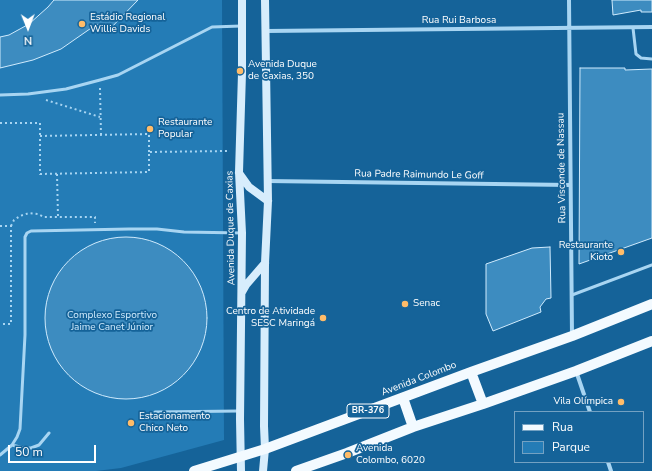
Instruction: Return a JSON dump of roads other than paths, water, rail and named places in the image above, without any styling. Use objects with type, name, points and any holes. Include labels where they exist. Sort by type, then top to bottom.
[{"type":"main road","name":"Avenida Duque de Caxias","points":[[241,471],[242,234],[239,151],[242,0]]},
{"type":"main road","points":[[263,471],[265,449],[265,263],[268,201],[265,0]]},
{"type":"main road","points":[[239,172],[249,187],[268,201]]},
{"type":"main road","points":[[242,292],[246,285],[265,263]]},
{"type":"main road","name":"Avenida Colombo","points":[[194,471],[265,449],[572,336],[652,304]]},
{"type":"main road","points":[[296,471],[413,427],[576,371],[652,341]]},
{"type":"main road","points":[[471,372],[483,404]]},
{"type":"main road","points":[[403,398],[413,427]]},
{"type":"street","name":"Rua Visconde de Nassau","points":[[568,0],[572,336]]},
{"type":"street","name":"Rua Rui Barbosa","points":[[266,31],[652,27]]},
{"type":"street","name":"Rua Padre Raimundo Le Goff","points":[[267,181],[570,185]]},
{"type":"street","points":[[576,371],[590,411]]},
{"type":"lane","points":[[0,95],[28,94],[66,89],[118,75],[212,28],[242,26]]},
{"type":"lane","points":[[633,28],[636,54],[641,58],[652,59]]},
{"type":"lane","points":[[0,455],[12,445],[20,429],[25,335],[25,237],[27,233],[31,231],[157,229],[184,232],[242,234]]},
{"type":"lane","points":[[572,295],[652,265]]},
{"type":"lane","points":[[155,412],[241,411]]},
{"type":"lane","points":[[12,445],[24,448],[39,446],[49,433]]},
{"type":"place","name":"Estádio Regional Willie Davids","points":[[82,24]]},
{"type":"place","name":"Avenida Duque de Caxias, 350","points":[[240,71]]},
{"type":"place","name":"Restaurante Popular","points":[[150,129]]},
{"type":"place","name":"Restaurante Kioto","points":[[621,252]]},
{"type":"place","name":"Senac","points":[[405,304]]},
{"type":"place","name":"Centro de Atividade SESC Maringá","points":[[323,318]]},
{"type":"place","name":"Vila Olímpica","points":[[621,402]]},
{"type":"place","name":"Estacionamento Chico Neto","points":[[131,423]]},
{"type":"place","name":"Avenida Colombo, 6020","points":[[348,455]]},
{"type":"park label","name":"Complexo Esportivo Jaime Canet Júnior","points":[[112,322]]}]
